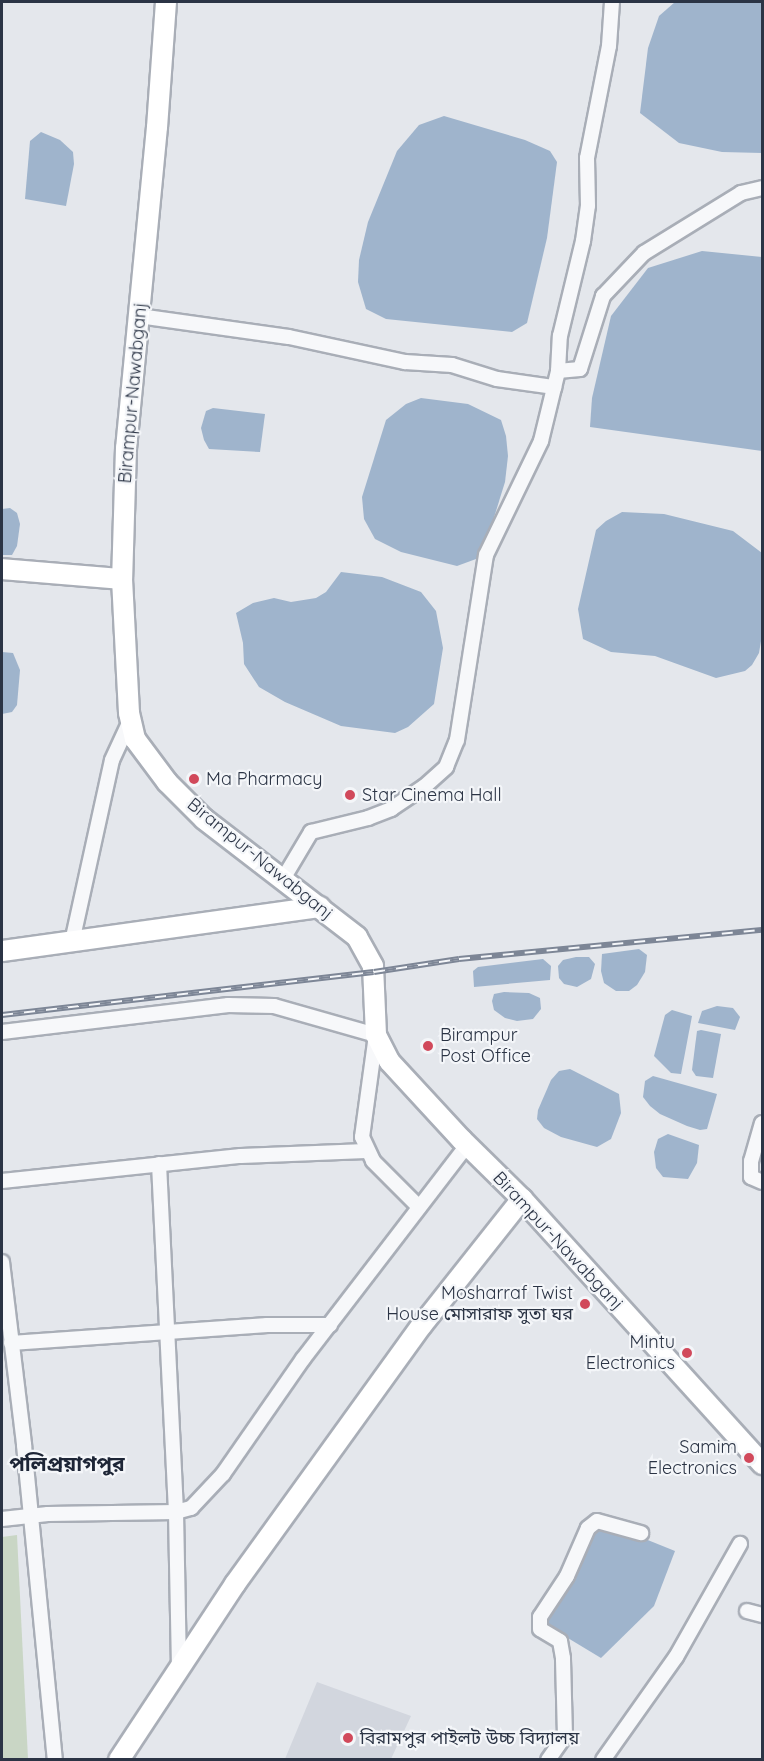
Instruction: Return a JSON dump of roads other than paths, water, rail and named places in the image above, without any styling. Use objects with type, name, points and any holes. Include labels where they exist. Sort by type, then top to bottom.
[{"type":"main road","name":"Birampur-Nawabganj","points":[[166,2],[126,448],[122,579],[130,721],[135,739],[167,782],[204,819],[357,937],[368,952],[375,974],[376,1035],[389,1061],[467,1145],[522,1199],[762,1464]]},
{"type":"main road","points":[[2,569],[122,579]]},
{"type":"main road","points":[[2,951],[320,907]]},
{"type":"main road","points":[[119,1760],[235,1584],[422,1325],[522,1199]]},
{"type":"street","points":[[283,879],[311,832],[368,818],[391,809],[424,787],[446,767],[459,728],[486,555],[541,441],[555,387],[560,336],[583,241],[588,206],[587,158],[609,45],[612,2]]},
{"type":"street","points":[[558,371],[580,369],[603,296],[644,253],[741,193],[762,188]]},
{"type":"street","points":[[139,316],[289,337],[405,362],[452,365],[497,379],[555,387]]},
{"type":"street","points":[[72,942],[112,760],[130,721]]},
{"type":"street","points":[[2,1032],[228,1005],[274,1006],[376,1035],[362,1137],[366,1151],[419,1207]]},
{"type":"street","points":[[762,1123],[751,1161],[751,1178],[762,1182]]},
{"type":"street","points":[[2,1519],[30,1516],[176,1512],[191,1508],[223,1474],[330,1325],[467,1145]]},
{"type":"street","points":[[2,1181],[241,1156],[366,1151]]},
{"type":"street","points":[[159,1164],[176,1512],[179,1670]]},
{"type":"street","points":[[2,1262],[55,1760]]},
{"type":"street","points":[[11,1343],[267,1325],[330,1325]]},
{"type":"street","points":[[548,1760],[565,1736],[563,1658],[560,1641],[540,1629],[540,1617],[567,1576],[588,1528],[597,1521],[641,1533]]},
{"type":"street","points":[[603,1760],[676,1657],[740,1544]]},
{"type":"street","points":[[747,1611],[762,1615]]},
{"type":"water","points":[[675,2],[762,2],[762,153],[722,152],[679,143],[640,113],[648,48],[659,16]]},
{"type":"water","points":[[444,116],[525,140],[550,151],[557,162],[547,238],[527,323],[512,332],[386,319],[366,309],[358,282],[359,260],[368,222],[397,151],[419,125]]},
{"type":"water","points":[[41,132],[60,140],[73,152],[74,164],[66,206],[25,199],[30,141]]},
{"type":"water","points":[[702,251],[762,257],[762,451],[590,427],[592,398],[611,316],[648,268]]},
{"type":"water","points":[[421,398],[468,404],[501,420],[506,436],[508,456],[505,482],[487,540],[476,559],[457,566],[401,552],[375,539],[364,519],[362,497],[386,420],[406,404]]},
{"type":"water","points":[[213,408],[265,414],[260,452],[209,449],[201,428],[206,411]]},
{"type":"water","points":[[10,508],[17,513],[20,524],[17,546],[12,555],[2,555],[2,509]]},
{"type":"water","points":[[622,512],[664,514],[733,531],[762,553],[762,635],[759,653],[752,665],[745,671],[716,678],[655,656],[611,652],[583,639],[578,609],[596,530]]},
{"type":"water","points":[[341,572],[382,577],[421,592],[436,611],[443,648],[434,704],[408,727],[395,733],[341,726],[285,702],[259,687],[244,664],[243,643],[236,613],[253,603],[274,598],[291,602],[316,598],[326,592]]},
{"type":"water","points":[[2,652],[13,653],[20,670],[17,705],[12,712],[2,714]]},
{"type":"water","points":[[639,949],[647,955],[645,972],[637,985],[629,991],[616,991],[604,983],[601,971],[602,954]]},
{"type":"water","points":[[589,957],[595,964],[591,979],[577,987],[564,984],[559,978],[558,966],[563,960]]},
{"type":"water","points":[[543,959],[551,966],[550,980],[474,987],[473,971],[478,967]]},
{"type":"water","points":[[529,993],[540,998],[541,1009],[533,1019],[517,1021],[505,1018],[494,1010],[492,1001],[494,994]]},
{"type":"water","points":[[717,1006],[733,1008],[740,1017],[735,1030],[698,1023],[702,1011]]},
{"type":"water","points":[[672,1010],[692,1016],[681,1074],[671,1073],[654,1056],[665,1015]]},
{"type":"water","points":[[697,1031],[721,1034],[713,1078],[696,1076],[692,1070]]},
{"type":"water","points":[[570,1069],[619,1094],[621,1113],[611,1139],[597,1147],[561,1137],[544,1128],[537,1119],[538,1110],[551,1080],[559,1071]]},
{"type":"water","points":[[653,1076],[717,1094],[707,1129],[700,1130],[687,1126],[660,1114],[650,1106],[643,1097],[645,1081]]},
{"type":"water","points":[[668,1134],[699,1145],[697,1163],[688,1179],[663,1177],[656,1168],[654,1152],[658,1139]]},
{"type":"water","points":[[594,1525],[618,1528],[675,1551],[654,1606],[601,1658],[543,1623]]},
{"type":"railway","points":[[2,1015],[374,972],[459,959],[762,930]]},
{"type":"place","name":"Ma Pharmacy","points":[[194,779]]},
{"type":"place","name":"Star Cinema Hall","points":[[350,795]]},
{"type":"place","name":"Birampur Post Office","points":[[428,1046]]},
{"type":"place","name":"Mosharraf Twist House মোসারাফ সুতা ঘর","points":[[585,1304]]},
{"type":"place","name":"Mintu Electronics","points":[[687,1353]]},
{"type":"place","name":"Samim Electronics","points":[[749,1458]]},
{"type":"place","name":"বিরামপুর পাইলট উচ্চ বিদ্যালয়","points":[[348,1738]]},
{"type":"district","name":"পলিপ্রয়াগপুর","points":[[67,1463]]}]
